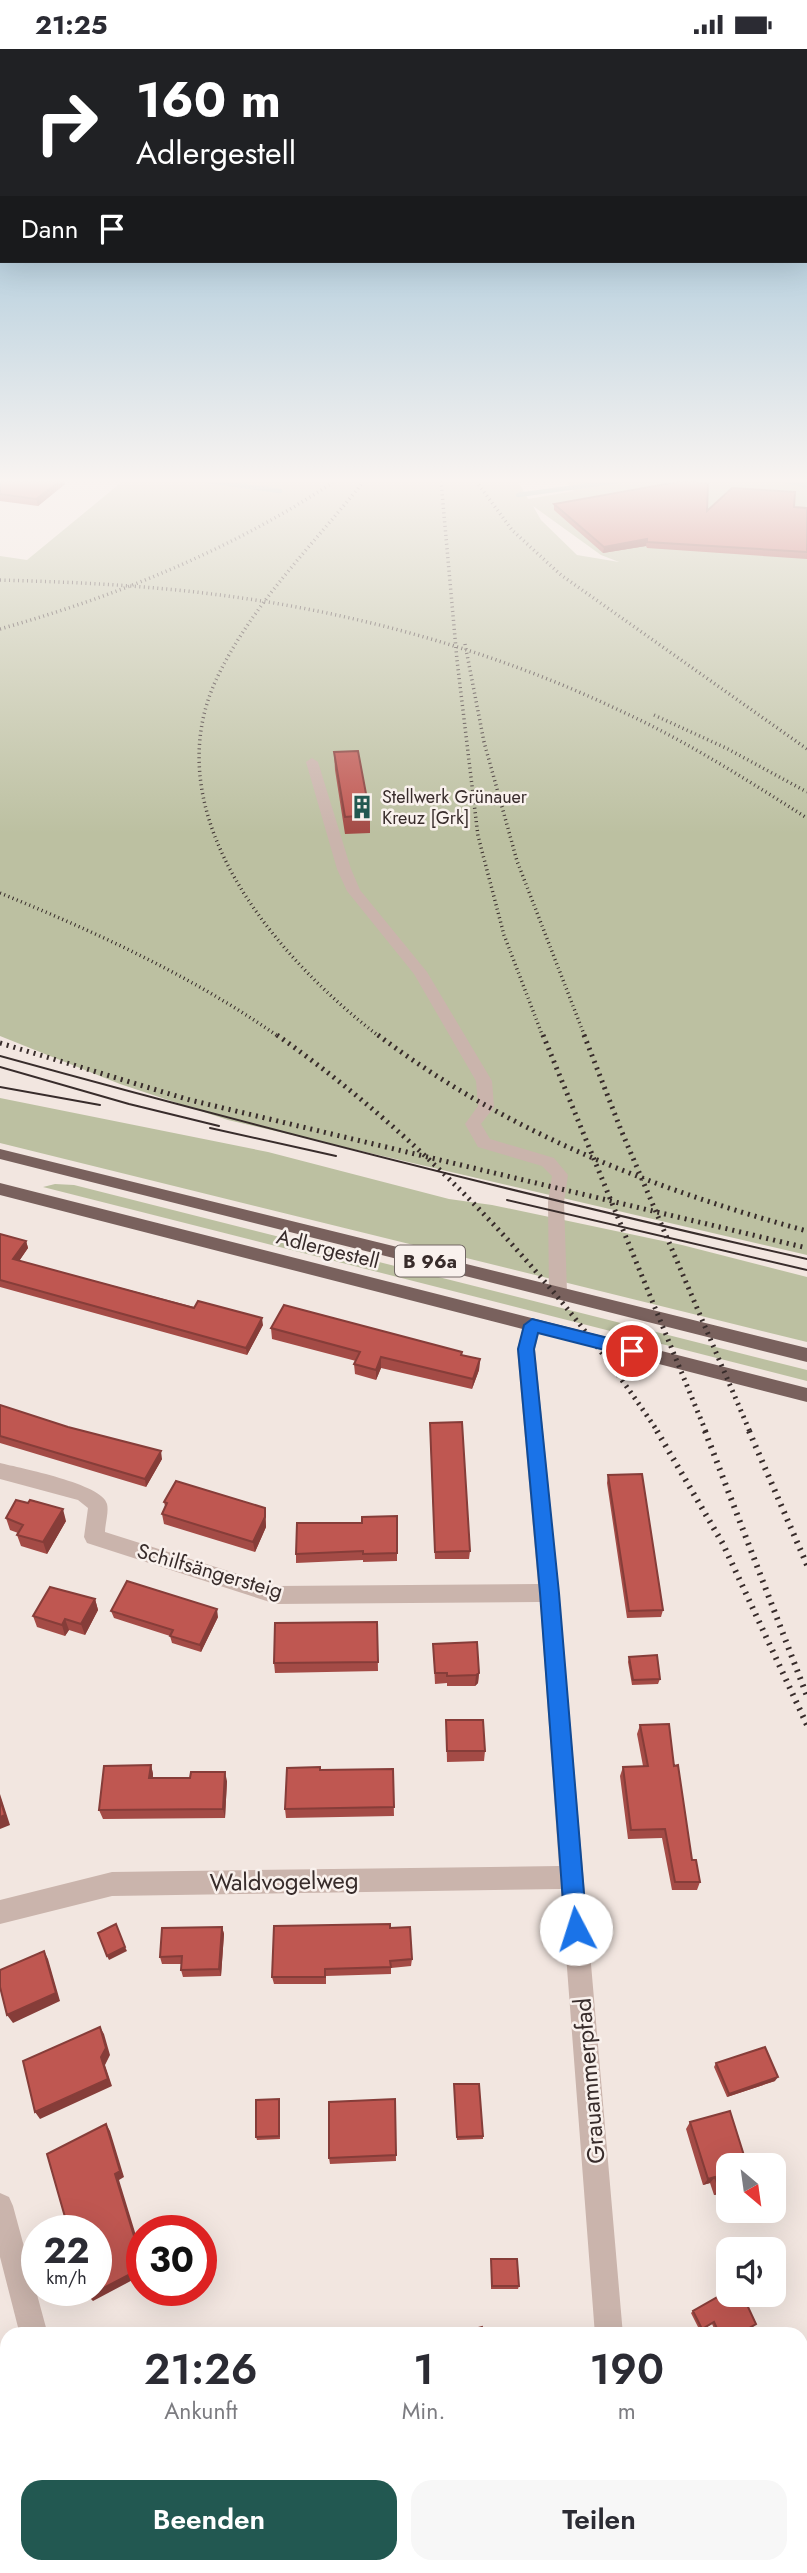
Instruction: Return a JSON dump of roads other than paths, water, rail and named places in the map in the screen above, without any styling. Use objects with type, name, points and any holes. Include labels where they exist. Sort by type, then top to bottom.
[{"type":"main road","name":"Adlergestell","points":[[0,1154],[807,1355]]},
{"type":"main road","name":"Adlergestell","points":[[0,1189],[807,1395]]},
{"type":"street","points":[[312,762],[344,869],[354,891],[420,972],[484,1081],[486,1107],[473,1124],[484,1143],[548,1162],[560,1175],[556,1202],[558,1292]]},
{"type":"street","name":"Grauammerpfad","points":[[532,1325],[526,1349],[549,1593],[608,2327]]},
{"type":"street","name":"Schilfsängersteig","points":[[0,1471],[84,1494],[98,1505],[94,1537],[276,1595],[549,1593]]},
{"type":"street","name":"Waldvogelweg","points":[[0,1912],[112,1884],[572,1877]]},
{"type":"street","points":[[0,2206],[32,2327]]},
{"type":"tram line","points":[[0,1056],[402,1162],[807,1259]]},
{"type":"tram line","points":[[0,1067],[129,1104],[219,1126]]},
{"type":"tram line","points":[[0,1087],[100,1105]]},
{"type":"tram line","points":[[210,1128],[336,1156]]},
{"type":"tram line","points":[[507,1200],[807,1270]]},
{"type":"railway","points":[[0,629],[94,599]]},
{"type":"railway","points":[[248,599],[265,601]]},
{"type":"railway","points":[[452,599],[456,647]]},
{"type":"railway","points":[[595,599],[807,749]]},
{"type":"railway","points":[[265,601],[370,623],[456,647]]},
{"type":"railway","points":[[265,601],[230,653],[216,680],[201,732],[201,783],[214,833],[236,881],[267,926],[303,968],[341,1005],[380,1037]]},
{"type":"railway","points":[[465,644],[466,650]]},
{"type":"railway","points":[[456,647],[466,650]]},
{"type":"railway","points":[[456,647],[478,836],[504,935],[543,1037]]},
{"type":"railway","points":[[466,650],[525,670],[623,712],[694,749],[807,818]]},
{"type":"railway","points":[[466,650],[484,742],[517,861],[585,1037]]},
{"type":"railway","points":[[654,715],[726,748],[807,792]]},
{"type":"railway","points":[[0,893],[144,957],[212,994],[279,1037]]},
{"type":"railway","points":[[277,1035],[332,1076],[425,1156]]},
{"type":"railway","points":[[378,1035],[477,1101],[529,1129],[594,1158]]},
{"type":"railway","points":[[543,1035],[594,1158]]},
{"type":"railway","points":[[584,1035],[641,1178]]},
{"type":"railway","points":[[0,1043],[190,1100],[425,1156]]},
{"type":"railway","points":[[425,1156],[611,1201]]},
{"type":"railway","points":[[425,1156],[486,1216],[577,1320],[658,1432]]},
{"type":"railway","points":[[594,1158],[641,1178]]},
{"type":"railway","points":[[594,1158],[611,1201]]},
{"type":"railway","points":[[641,1178],[807,1231]]},
{"type":"railway","points":[[641,1178],[656,1212]]},
{"type":"railway","points":[[611,1201],[656,1212]]},
{"type":"railway","points":[[611,1201],[706,1432]]},
{"type":"railway","points":[[656,1212],[807,1248]]},
{"type":"railway","points":[[656,1212],[750,1432]]},
{"type":"railway","points":[[657,1431],[723,1544],[807,1725]]},
{"type":"railway","points":[[705,1431],[807,1696]]},
{"type":"railway","points":[[749,1431],[807,1565]]},
{"type":"place","name":"Stellwerk Grünauer Kreuz [Grk]","points":[[362,807]]}]
